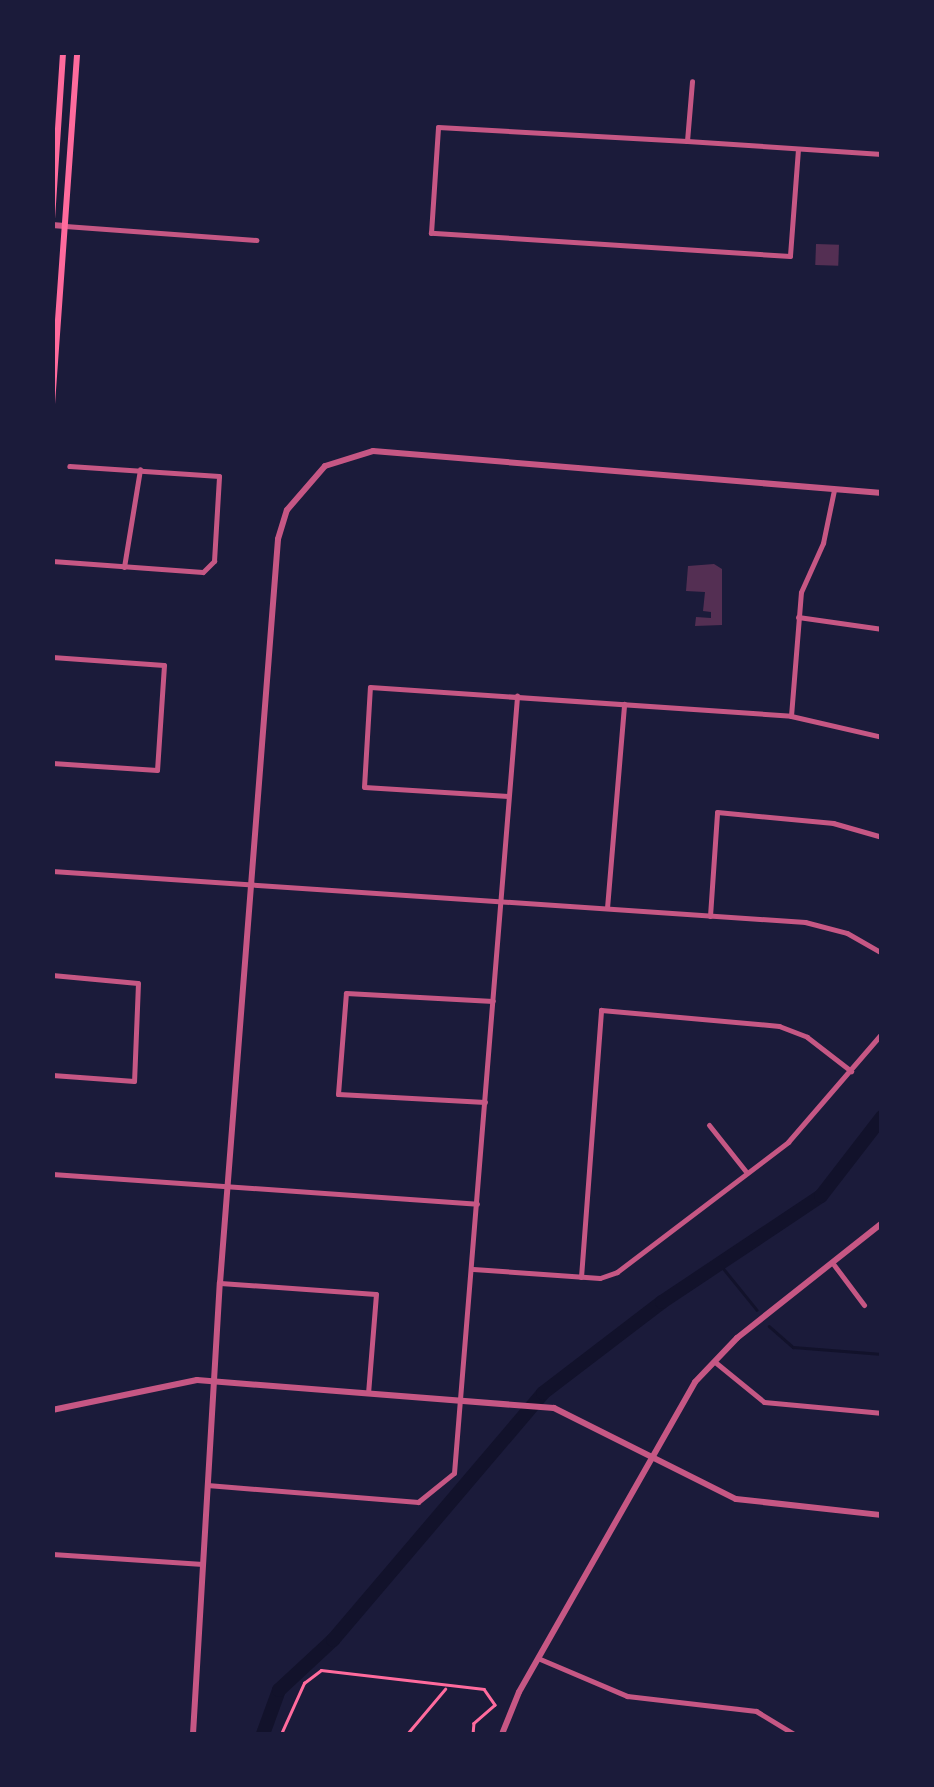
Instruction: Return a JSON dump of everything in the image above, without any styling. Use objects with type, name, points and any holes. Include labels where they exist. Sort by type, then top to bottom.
[{"type":"main road","points":[[52,222],[64,52]]},
{"type":"main road","points":[[52,404],[77,52]]},
{"type":"street","points":[[688,141],[692,81]]},
{"type":"street","points":[[798,149],[790,256],[431,233],[438,127],[882,154]]},
{"type":"street","points":[[52,222],[256,240]]},
{"type":"street","points":[[192,1734],[220,1283],[278,539],[294,497],[325,466],[387,450],[882,493]]},
{"type":"street","points":[[52,562],[204,572],[214,562],[221,478],[69,466]]},
{"type":"street","points":[[124,567],[140,469]]},
{"type":"street","points":[[791,716],[798,617],[834,490]]},
{"type":"street","points":[[798,617],[882,630]]},
{"type":"street","points":[[52,658],[164,665],[156,770],[52,762]]},
{"type":"street","points":[[508,796],[364,787],[370,687],[791,716],[882,737]]},
{"type":"street","points":[[208,1485],[423,1500],[454,1473],[464,1400],[517,696]]},
{"type":"street","points":[[607,908],[624,704]]},
{"type":"street","points":[[710,916],[717,812],[833,823],[882,837]]},
{"type":"street","points":[[52,870],[252,880],[820,925],[882,953]]},
{"type":"street","points":[[52,976],[138,982],[134,1082],[52,1075]]},
{"type":"street","points":[[485,1102],[338,1094],[346,993],[493,1001]]},
{"type":"street","points":[[581,1277],[601,1010],[779,1026],[807,1037],[850,1071]]},
{"type":"street","points":[[473,1269],[581,1277],[617,1272],[788,1142],[882,1033]]},
{"type":"street","points":[[709,1125],[747,1173]]},
{"type":"street","points":[[52,1174],[477,1204]]},
{"type":"street","points":[[502,1734],[653,1456],[713,1360],[882,1222]]},
{"type":"street","points":[[834,1265],[864,1305]]},
{"type":"street","points":[[220,1283],[376,1294],[368,1392]]},
{"type":"street","points":[[713,1360],[764,1402],[882,1414]]},
{"type":"street","points":[[52,1410],[178,1382],[214,1381],[554,1408],[753,1503],[882,1515]]},
{"type":"street","points":[[52,1554],[203,1564]]},
{"type":"street","points":[[540,1659],[628,1696],[756,1711],[794,1734]]},
{"type":"path","points":[[281,1734],[312,1670],[493,1696],[495,1705],[474,1723],[473,1734]]},
{"type":"path","points":[[407,1734],[446,1688]]},
{"type":"building","points":[[816,244],[839,245],[838,266],[815,265]]},
{"type":"building","points":[[714,564],[722,569],[722,625],[695,626],[696,617],[711,618],[711,612],[703,611],[705,592],[686,591],[688,566]]},
{"type":"waterway","points":[[263,1734],[279,1690],[333,1640],[543,1393],[662,1302],[821,1196],[882,1117]]},
{"type":"waterway","points":[[719,1263],[757,1310]]},
{"type":"waterway","points":[[769,1326],[793,1347],[882,1354]]}]
